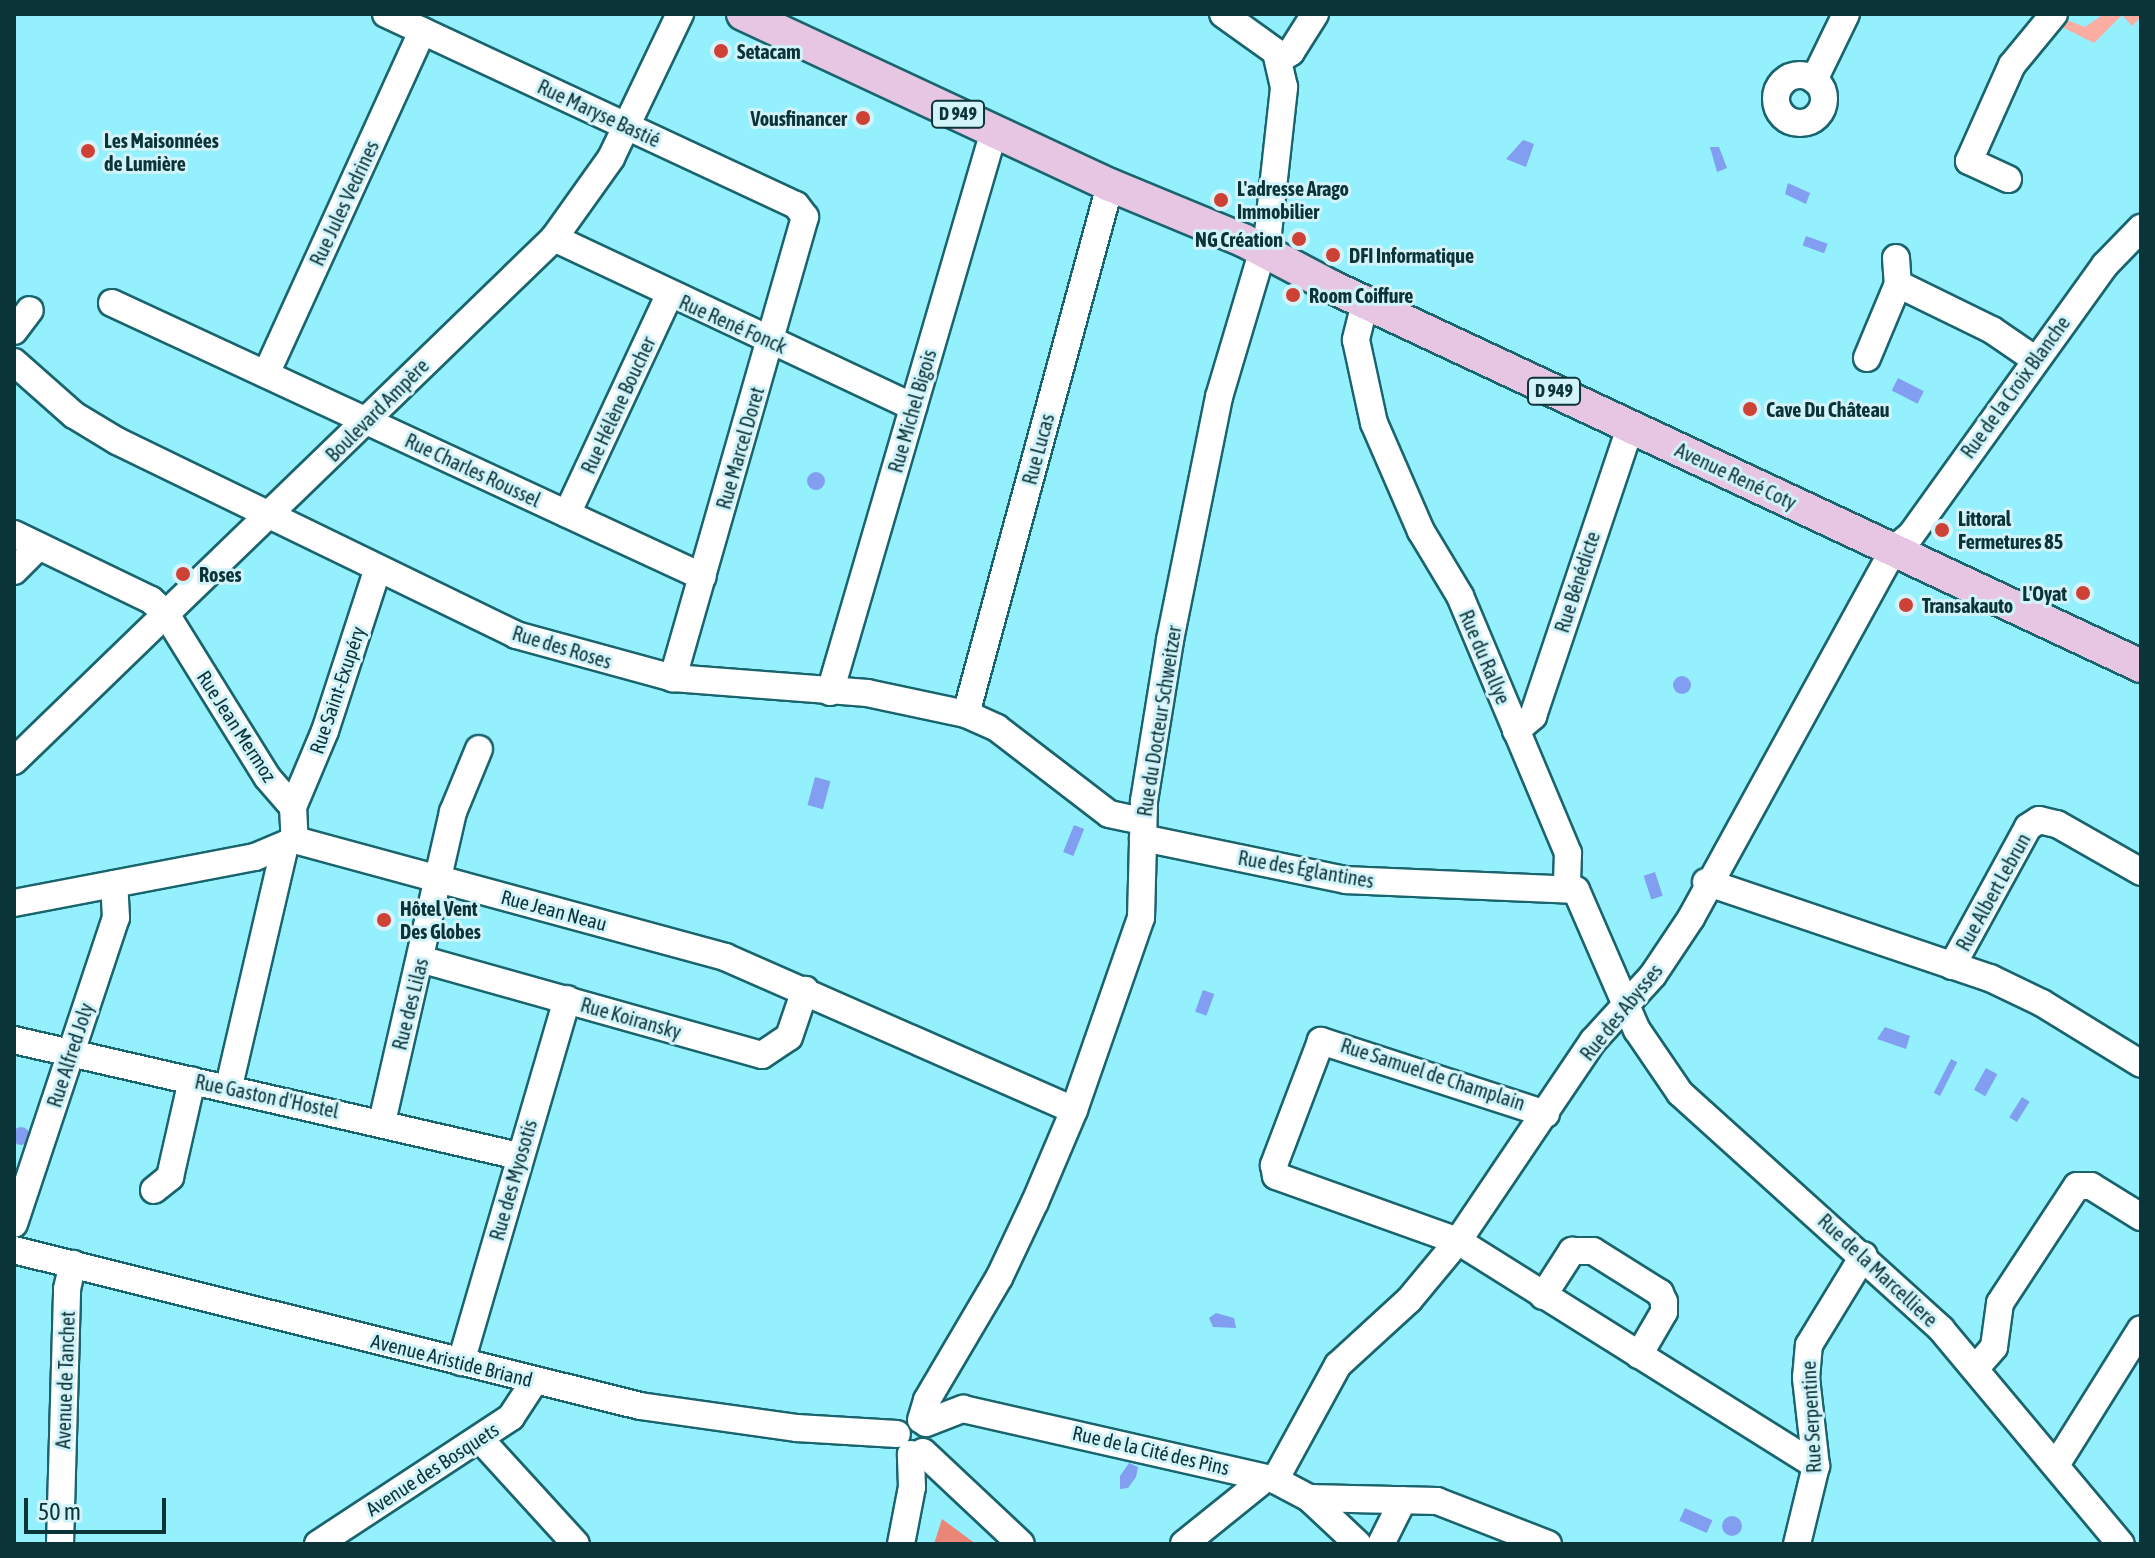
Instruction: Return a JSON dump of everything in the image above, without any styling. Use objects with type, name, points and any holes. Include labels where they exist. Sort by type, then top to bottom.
[{"type":"main road","name":"D 949","points":[[743,14],[1260,255]]},
{"type":"main road","name":"Avenue René Coty","points":[[1260,255],[2141,666]]},
{"type":"street","name":"Rue Maryse Bastié","points":[[386,14],[796,205],[805,217]]},
{"type":"street","name":"Boulevard Ampère","points":[[14,761],[554,238],[592,189],[627,126],[680,14]]},
{"type":"street","points":[[1223,14],[1280,59],[1291,52],[1315,14]]},
{"type":"street","points":[[1814,80],[1846,14]]},
{"type":"street","points":[[2008,179],[1969,161],[2012,65],[2054,14]]},
{"type":"street","name":"Rue Jules Vedrines","points":[[266,374],[422,31]]},
{"type":"street","name":"Rue du Docteur Schweitzer","points":[[911,1447],[932,1438],[924,1422],[927,1400],[999,1278],[1074,1110],[1134,948],[1141,918],[1143,830],[1184,566],[1219,397],[1260,255],[1284,87],[1280,59]]},
{"type":"street","name":"Rue Michel Bigois","points":[[830,692],[994,131]]},
{"type":"street","name":"Rue Lucas","points":[[966,714],[1110,185]]},
{"type":"street","name":"Rue Marcel Doret","points":[[673,678],[772,341],[805,217]]},
{"type":"street","name":"Rue de la Croix Blanche","points":[[1893,550],[1911,535],[2033,358],[2105,265],[2141,228]]},
{"type":"street","name":"Rue René Fonck","points":[[554,238],[669,295],[913,407]]},
{"type":"street","points":[[1867,358],[1897,271],[2033,358]]},
{"type":"street","name":"Rue Hélène Boucher","points":[[567,514],[669,295]]},
{"type":"street","name":"Rue Charles Roussel","points":[[112,303],[703,577]]},
{"type":"street","name":"Rue du Rallye","points":[[1365,303],[1356,340],[1374,423],[1421,531],[1460,596],[1568,853],[1567,887]]},
{"type":"street","points":[[14,331],[30,310]]},
{"type":"street","name":"Rue des Roses","points":[[14,362],[74,415],[266,517],[516,635],[673,678],[913,700],[966,714],[997,728],[1109,814],[1143,830]]},
{"type":"street","name":"Rue Bénédicte","points":[[1516,731],[1533,716],[1630,427]]},
{"type":"street","points":[[14,534],[151,600],[166,614]]},
{"type":"street","points":[[14,571],[39,546]]},
{"type":"street","name":"Rue des Abysses","points":[[1184,1544],[1271,1479],[1338,1365],[1409,1300],[1458,1241],[1593,1041],[1627,1007],[1691,918],[1706,882],[1893,550]]},
{"type":"street","name":"Rue Saint-Exupéry","points":[[293,807],[325,731],[377,571]]},
{"type":"street","name":"Rue Jean Mermoz","points":[[166,614],[267,777],[293,807]]},
{"type":"street","name":"Rue des Lilas","points":[[382,1122],[453,812],[479,749]]},
{"type":"street","points":[[229,1086],[289,844],[293,807]]},
{"type":"street","name":"Rue Albert Lebrun","points":[[1706,882],[1952,966],[2028,827],[2039,820],[2057,824],[2141,872]]},
{"type":"street","name":"Rue des Églantines","points":[[1143,830],[1346,880],[1567,887]]},
{"type":"street","name":"Rue Jean Neau","points":[[14,903],[289,844],[440,879],[725,957],[1074,1110]]},
{"type":"street","name":"Rue Alfred Joly","points":[[14,1224],[116,918],[114,884]]},
{"type":"street","points":[[1567,887],[1581,896],[1627,1007]]},
{"type":"street","name":"Rue Koiransky","points":[[420,959],[762,1055],[789,1037],[805,990]]},
{"type":"street","points":[[1952,966],[2042,1003],[2141,1064]]},
{"type":"street","name":"Rue des Myosotis","points":[[461,1362],[567,999]]},
{"type":"street","name":"Rue de la Marcelliere","points":[[1627,1007],[1647,1046],[1698,1115],[1864,1255],[1975,1369],[2121,1544]]},
{"type":"street","name":"Rue Gaston d'Hostel","points":[[14,1040],[229,1086],[519,1156]]},
{"type":"street","name":"Rue Samuel de Champlain","points":[[1458,1241],[1276,1176],[1274,1165],[1315,1046],[1328,1040],[1546,1114]]},
{"type":"street","points":[[154,1190],[170,1177],[192,1080]]},
{"type":"street","points":[[1975,1369],[1994,1347],[2000,1303],[2077,1186],[2091,1186],[2141,1217]]},
{"type":"street","points":[[1458,1241],[1816,1466]]},
{"type":"street","name":"Avenue Aristide Briand","points":[[14,1250],[534,1382],[716,1418],[911,1447]]},
{"type":"street","points":[[1543,1296],[1572,1251],[1593,1251],[1660,1293],[1664,1302],[1664,1312],[1639,1355]]},
{"type":"street","name":"Rue Serpentine","points":[[1797,1544],[1816,1466],[1806,1378],[1809,1345],[1864,1255]]},
{"type":"street","name":"Avenue de Tanchet","points":[[60,1544],[67,1289],[73,1264]]},
{"type":"street","points":[[2056,1465],[2141,1329]]},
{"type":"street","name":"Avenue des Bosquets","points":[[318,1544],[511,1417],[534,1382]]},
{"type":"street","name":"Rue de la Cité des Pins","points":[[924,1422],[963,1409],[1271,1479],[1309,1498],[1358,1544]]},
{"type":"street","points":[[480,1439],[576,1544]]},
{"type":"street","points":[[901,1544],[912,1487],[911,1447]]},
{"type":"street","points":[[911,1447],[1021,1544]]},
{"type":"street","points":[[1309,1498],[1448,1504],[1548,1544]]},
{"type":"street","points":[[1381,1544],[1403,1500]]},
{"type":"shaded area","points":[[2104,14],[2141,14],[2141,17],[2132,26],[2122,15],[2094,43],[2056,24],[2062,18],[2085,27]]},
{"type":"shaded area","points":[[942,1519],[976,1544],[934,1544]]},
{"type":"water","points":[[1523,140],[1534,144],[1526,167],[1506,159]]},
{"type":"water","points":[[1710,147],[1719,147],[1727,168],[1717,172]]},
{"type":"water","points":[[1788,183],[1810,193],[1806,204],[1785,194]]},
{"type":"water","points":[[1806,236],[1828,244],[1824,253],[1803,245]]},
{"type":"water","points":[[1898,378],[1924,391],[1917,404],[1892,390]]},
{"type":"water","points":[[816,472],[825,481],[816,490],[807,481]]},
{"type":"water","points":[[1682,676],[1691,685],[1682,694],[1673,685]]},
{"type":"water","points":[[815,777],[830,781],[823,809],[807,805]]},
{"type":"water","points":[[1074,825],[1084,829],[1073,856],[1063,852]]},
{"type":"water","points":[[1655,872],[1663,896],[1651,899],[1644,876]]},
{"type":"water","points":[[1203,990],[1214,994],[1206,1016],[1195,1012]]},
{"type":"water","points":[[1885,1027],[1910,1036],[1906,1049],[1877,1039]]},
{"type":"water","points":[[1951,1059],[1957,1062],[1940,1096],[1934,1093]]},
{"type":"water","points":[[1986,1068],[1997,1074],[1985,1096],[1974,1090]]},
{"type":"water","points":[[2022,1097],[2030,1102],[2017,1122],[2009,1117]]},
{"type":"water","points":[[17,1127],[25,1127],[30,1136],[28,1143],[17,1145],[12,1140],[12,1132]]},
{"type":"water","points":[[1216,1313],[1234,1318],[1236,1328],[1213,1327],[1209,1318]]},
{"type":"water","points":[[1129,1463],[1138,1467],[1136,1477],[1128,1488],[1120,1489],[1120,1476]]},
{"type":"water","points":[[1685,1508],[1712,1520],[1707,1533],[1679,1521]]},
{"type":"water","points":[[1732,1516],[1739,1519],[1742,1526],[1739,1533],[1732,1536],[1725,1533],[1722,1526],[1725,1519]]},
{"type":"place","name":"Setacam","points":[[721,51]]},
{"type":"place","name":"Vousfinancer","points":[[863,118]]},
{"type":"place","name":"Les Maisonnées de Lumière","points":[[88,151]]},
{"type":"place","name":"L'adresse Arago Immobilier","points":[[1221,200]]},
{"type":"place","name":"NG Création","points":[[1299,239]]},
{"type":"place","name":"DFI Informatique","points":[[1333,255]]},
{"type":"place","name":"Room Coiffure","points":[[1293,295]]},
{"type":"place","name":"Cave Du Château","points":[[1750,409]]},
{"type":"place","name":"Littoral Fermetures 85","points":[[1942,530]]},
{"type":"place","name":"Roses","points":[[183,574]]},
{"type":"place","name":"L'Oyat","points":[[2083,593]]},
{"type":"place","name":"Transakauto","points":[[1906,605]]},
{"type":"place","name":"Hôtel Vent Des Globes","points":[[384,920]]}]
